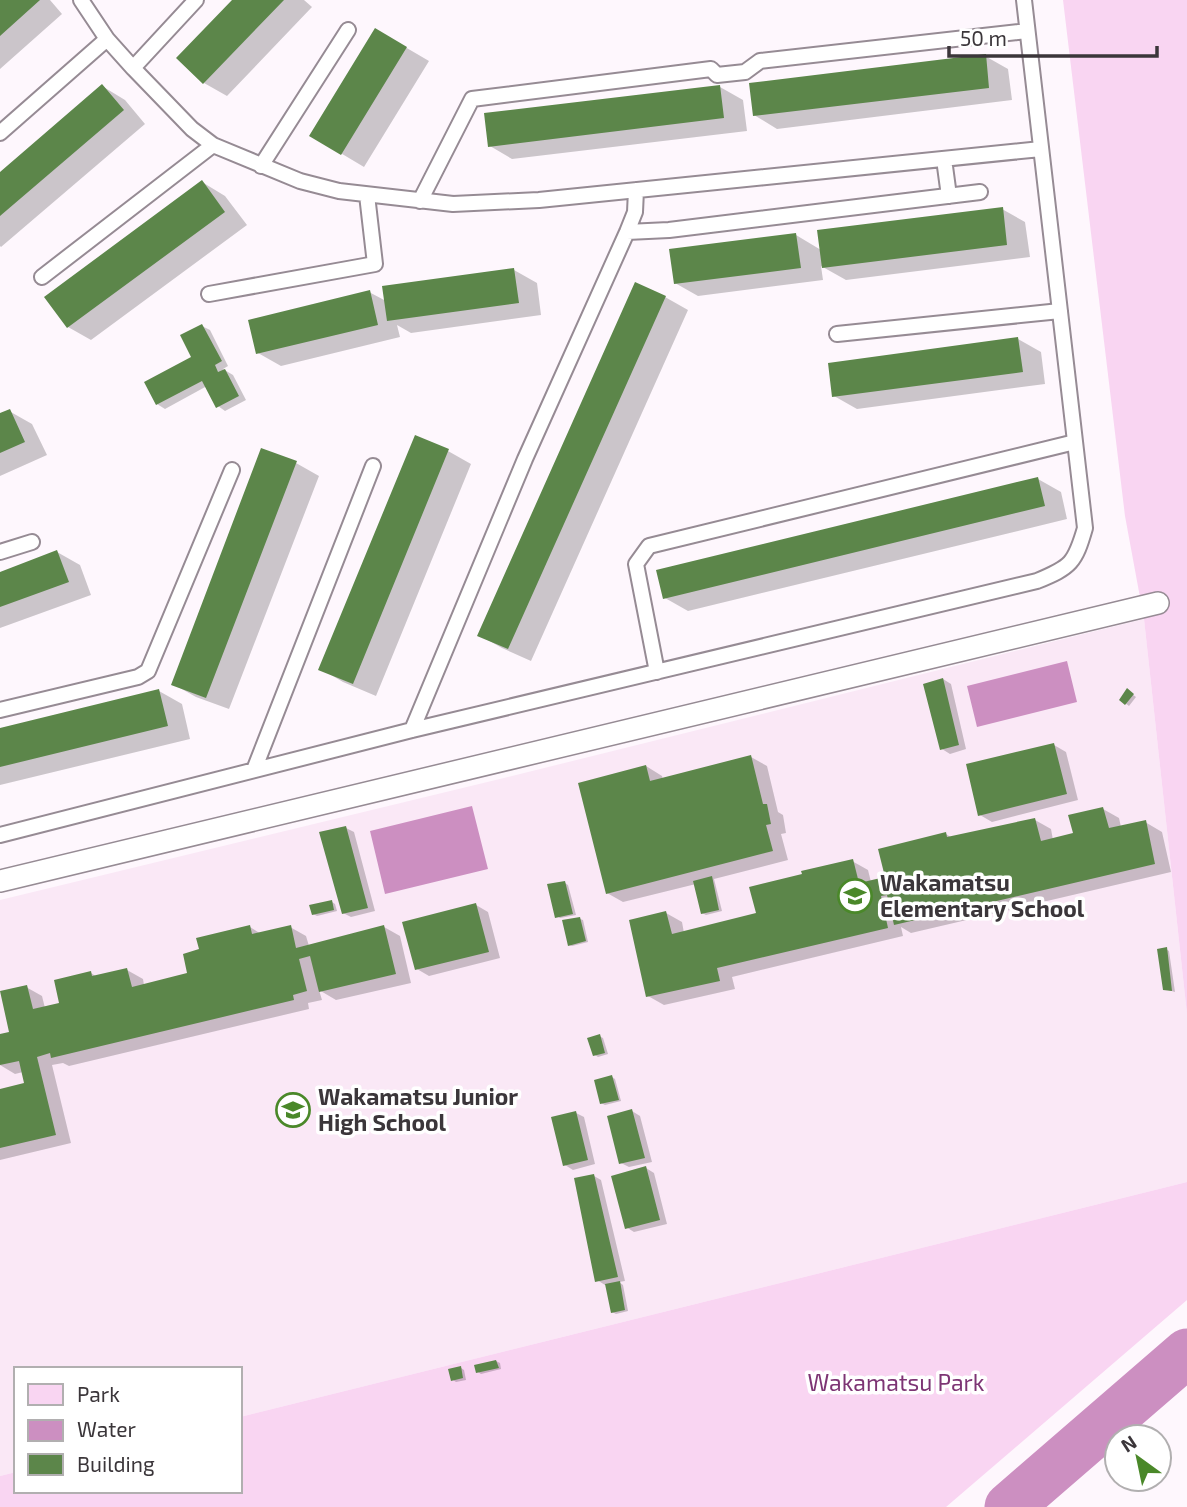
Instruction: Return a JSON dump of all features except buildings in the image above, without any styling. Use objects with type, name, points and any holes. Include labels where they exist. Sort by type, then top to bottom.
[{"type":"street","points":[[0,881],[1158,603]]},
{"type":"lane","points":[[81,0],[107,39],[133,68],[192,129],[213,145],[300,181],[339,191],[453,204],[539,200],[1041,149]]},
{"type":"lane","points":[[133,68],[196,0]]},
{"type":"lane","points":[[0,835],[412,730],[1037,581],[1071,564],[1079,550],[1085,528],[1024,0]]},
{"type":"lane","points":[[261,166],[348,30]]},
{"type":"lane","points":[[420,201],[471,99],[711,69],[717,75],[745,72],[760,61],[1027,31]]},
{"type":"lane","points":[[0,133],[107,39]]},
{"type":"lane","points":[[41,277],[213,145]]},
{"type":"lane","points":[[944,159],[949,197]]},
{"type":"lane","points":[[412,730],[526,459],[635,212],[636,190]]},
{"type":"lane","points":[[626,232],[669,230],[980,192]]},
{"type":"lane","points":[[209,294],[375,264],[367,195]]},
{"type":"lane","points":[[837,334],[1060,311]]},
{"type":"lane","points":[[657,672],[636,564],[649,546],[1075,442]]},
{"type":"lane","points":[[254,770],[373,466]]},
{"type":"lane","points":[[0,710],[138,677],[148,671],[232,470]]},
{"type":"lane","points":[[0,552],[32,542]]},
{"type":"shaded area","points":[[1144,619],[1187,1014],[1187,1182],[242,1417],[242,1367],[14,1367],[14,1472],[0,1476],[0,900]]},
{"type":"green space","points":[[1063,0],[1187,0],[1187,1014],[1144,619],[1125,516]]},
{"type":"green space","name":"Wakamatsu Park","points":[[1187,1182],[1187,1300],[946,1507],[0,1507],[0,1476],[14,1472],[14,1493],[242,1493],[242,1417]]},
{"type":"water","points":[[1067,661],[1077,702],[977,727],[967,686]]},
{"type":"water","points":[[472,806],[488,869],[385,894],[370,831]]},
{"type":"waterway","points":[[1009,1507],[1187,1353]]},
{"type":"place","name":"Wakamatsu Elementary School","points":[[855,896]]},
{"type":"place","name":"Wakamatsu Junior High School","points":[[293,1110]]}]
